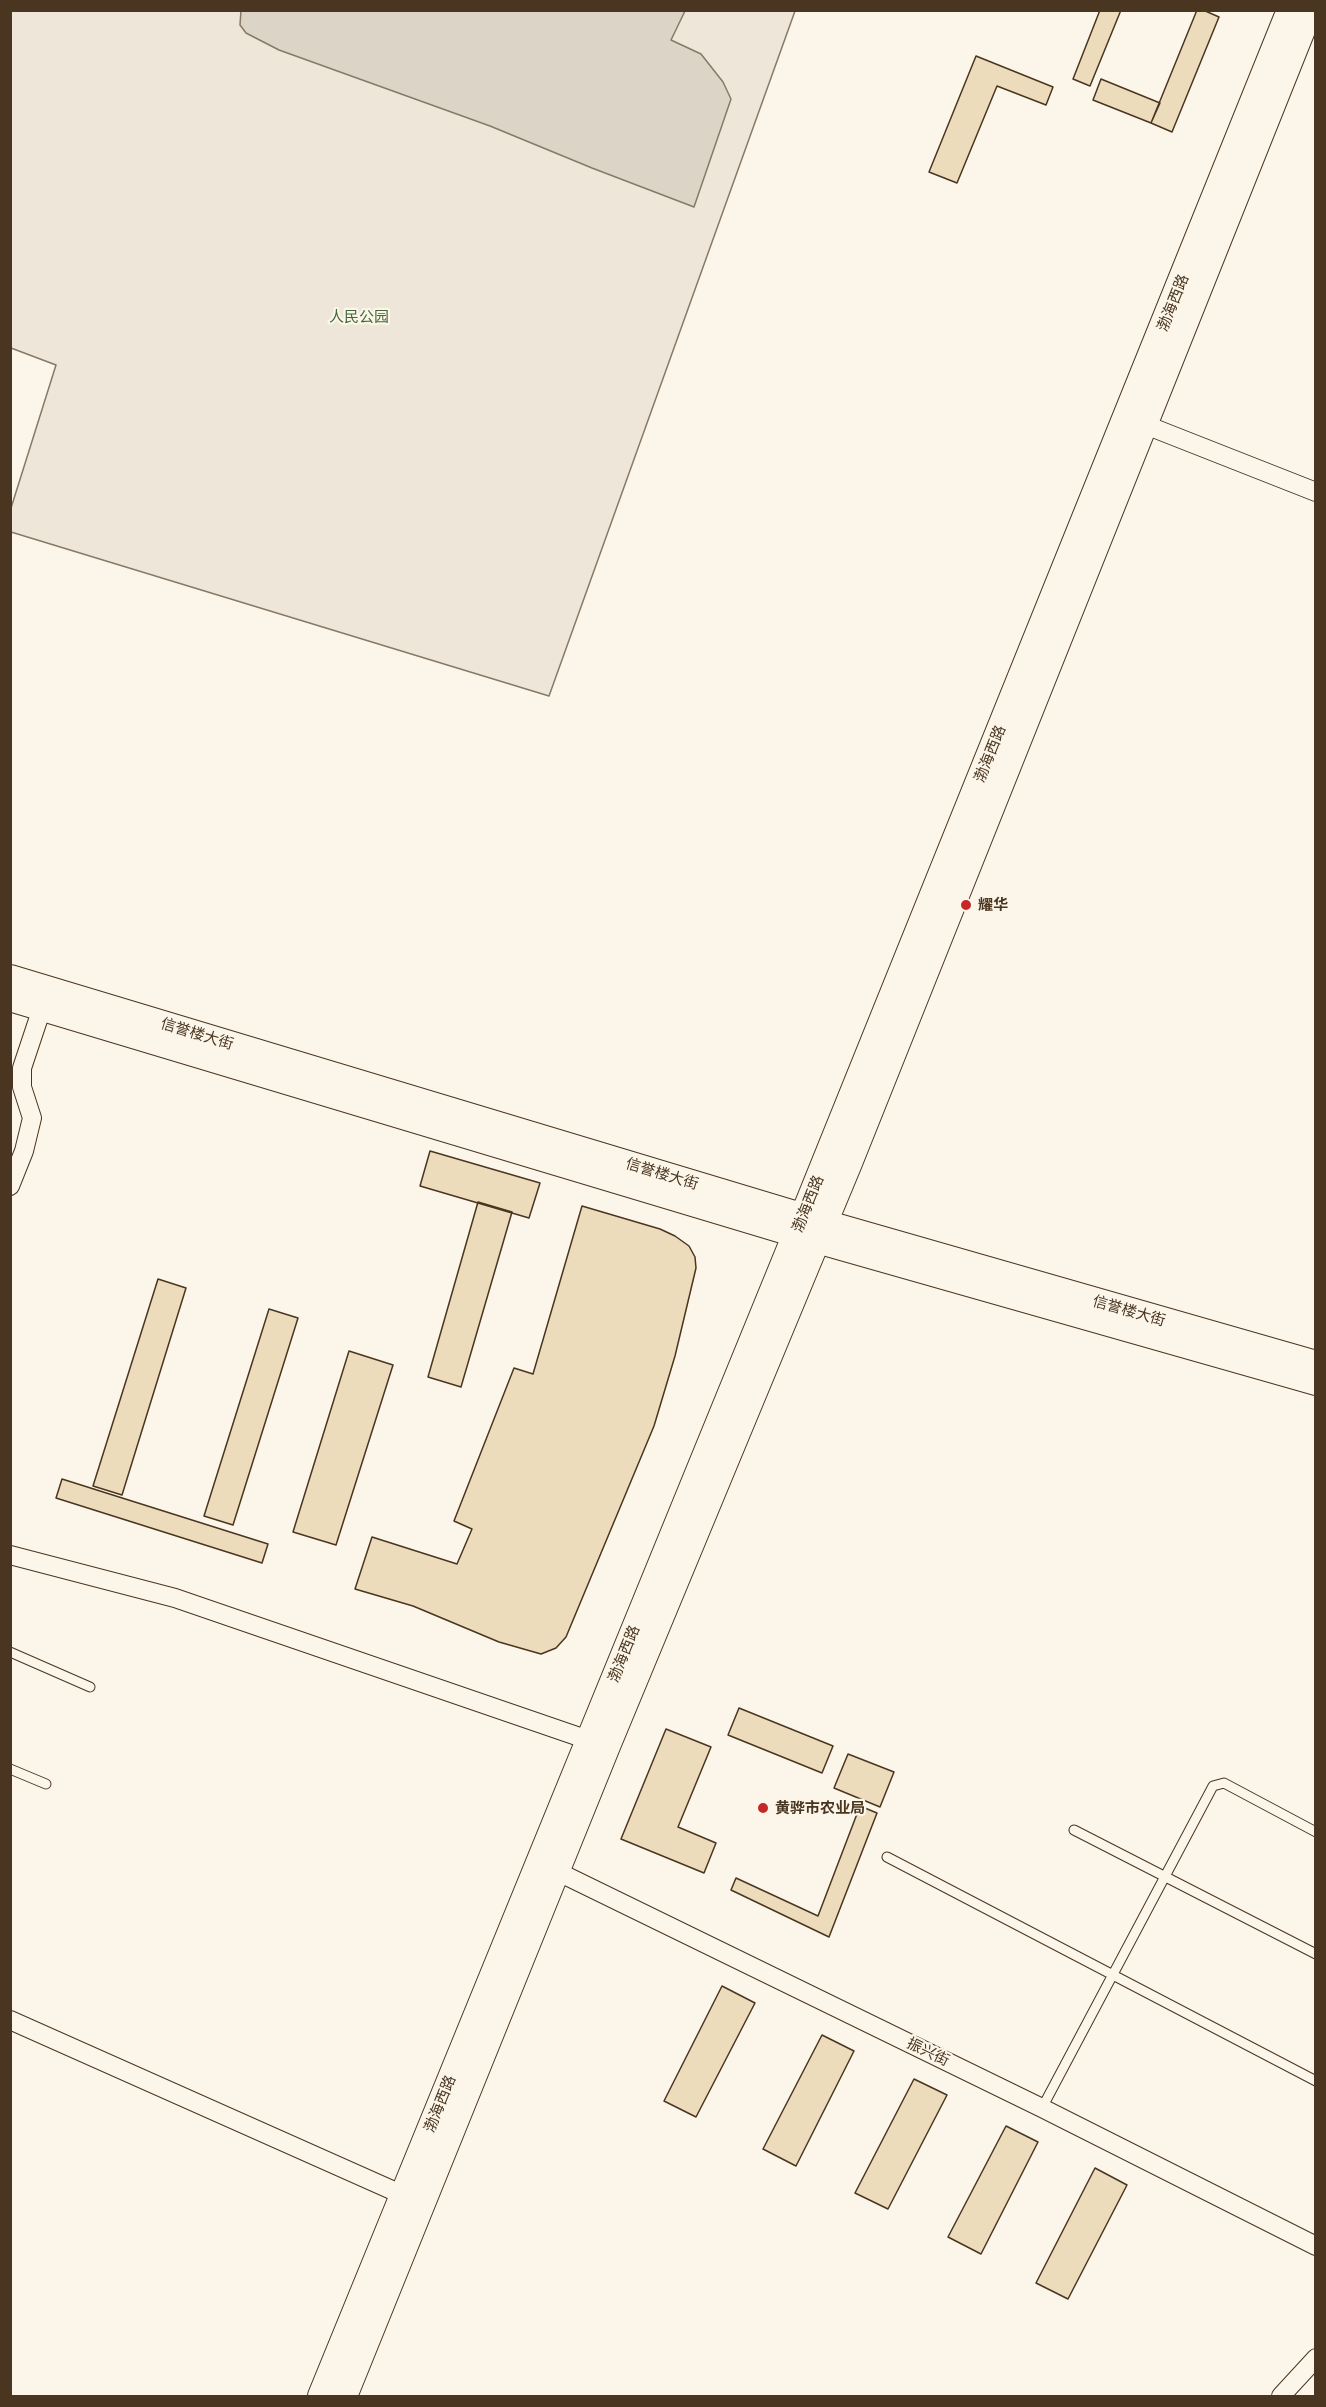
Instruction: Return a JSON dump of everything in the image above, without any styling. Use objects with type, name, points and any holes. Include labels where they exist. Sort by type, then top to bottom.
[{"type":"main road","name":"渤海西路","points":[[321,2397],[413,2199],[1301,21]]},
{"type":"main road","name":"信誉楼大街","points":[[10,978],[45,998],[1316,1382]]},
{"type":"main road","name":"信誉楼大街","points":[[10,998],[45,998]]},
{"type":"main road","name":"信誉楼大街","points":[[810,1228],[1316,1364]]},
{"type":"main road","name":"渤海西路","points":[[344,2397],[413,2199]]},
{"type":"street","points":[[1136,421],[1316,492]]},
{"type":"street","points":[[10,1186],[24,1151],[32,1118],[22,1087],[22,1068],[45,998]]},
{"type":"street","points":[[10,1555],[175,1598],[598,1743]]},
{"type":"street","name":"振兴街","points":[[548,1867],[1042,2108],[1316,2246]]},
{"type":"street","points":[[10,2020],[413,2199]]},
{"type":"street","points":[[1281,2397],[1316,2358]]},
{"type":"lane","points":[[10,1652],[90,1687]]},
{"type":"lane","points":[[10,1769],[46,1784]]},
{"type":"lane","points":[[1042,2108],[1213,1786],[1224,1783],[1316,1832]]},
{"type":"lane","points":[[1074,1830],[1316,1954]]},
{"type":"lane","points":[[887,1857],[1316,2080]]},
{"type":"green space","name":"人民公园","points":[[10,11],[795,11],[549,696],[11,532],[11,508],[56,365],[11,348]]},
{"type":"shaded area","points":[[241,10],[685,11],[671,40],[701,54],[723,82],[731,99],[694,207],[490,126],[279,50],[246,33],[240,25]]},
{"type":"building","points":[[1100,10],[1121,10],[1090,86],[1073,79]]},
{"type":"building","points":[[1197,10],[1203,10],[1219,17],[1172,132],[1151,123]]},
{"type":"building","points":[[976,56],[1053,87],[1046,105],[997,86],[957,183],[929,172]]},
{"type":"building","points":[[1101,79],[1160,103],[1151,123],[1093,100]]},
{"type":"building","points":[[430,1151],[540,1183],[529,1218],[420,1186]]},
{"type":"building","points":[[478,1202],[512,1212],[461,1387],[428,1377]]},
{"type":"building","points":[[582,1206],[660,1229],[675,1236],[689,1246],[695,1257],[696,1268],[675,1356],[654,1426],[566,1637],[556,1648],[541,1654],[499,1642],[413,1606],[355,1589],[372,1537],[457,1564],[472,1529],[454,1521],[514,1368],[533,1374]]},
{"type":"building","points":[[158,1279],[186,1288],[122,1495],[93,1486]]},
{"type":"building","points":[[269,1309],[298,1318],[233,1525],[204,1516]]},
{"type":"building","points":[[349,1351],[393,1365],[336,1545],[293,1532]]},
{"type":"building","points":[[62,1479],[268,1544],[262,1563],[56,1498]]},
{"type":"building","points":[[739,1708],[833,1746],[822,1773],[728,1735]]},
{"type":"building","points":[[666,1729],[711,1747],[678,1827],[716,1843],[704,1873],[621,1839]]},
{"type":"building","points":[[848,1754],[894,1772],[880,1807],[834,1788]]},
{"type":"building","points":[[860,1806],[877,1813],[829,1937],[731,1890],[736,1878],[818,1916]]},
{"type":"building","points":[[722,1986],[755,2003],[696,2117],[664,2101]]},
{"type":"building","points":[[822,2035],[854,2051],[796,2166],[763,2149]]},
{"type":"building","points":[[914,2079],[947,2095],[888,2209],[855,2193]]},
{"type":"building","points":[[1006,2126],[1038,2142],[981,2254],[948,2237]]},
{"type":"building","points":[[1095,2168],[1127,2185],[1068,2299],[1036,2283]]},
{"type":"place","name":"耀华","points":[[966,905]]},
{"type":"place","name":"黄骅市农业局","points":[[763,1808]]}]
